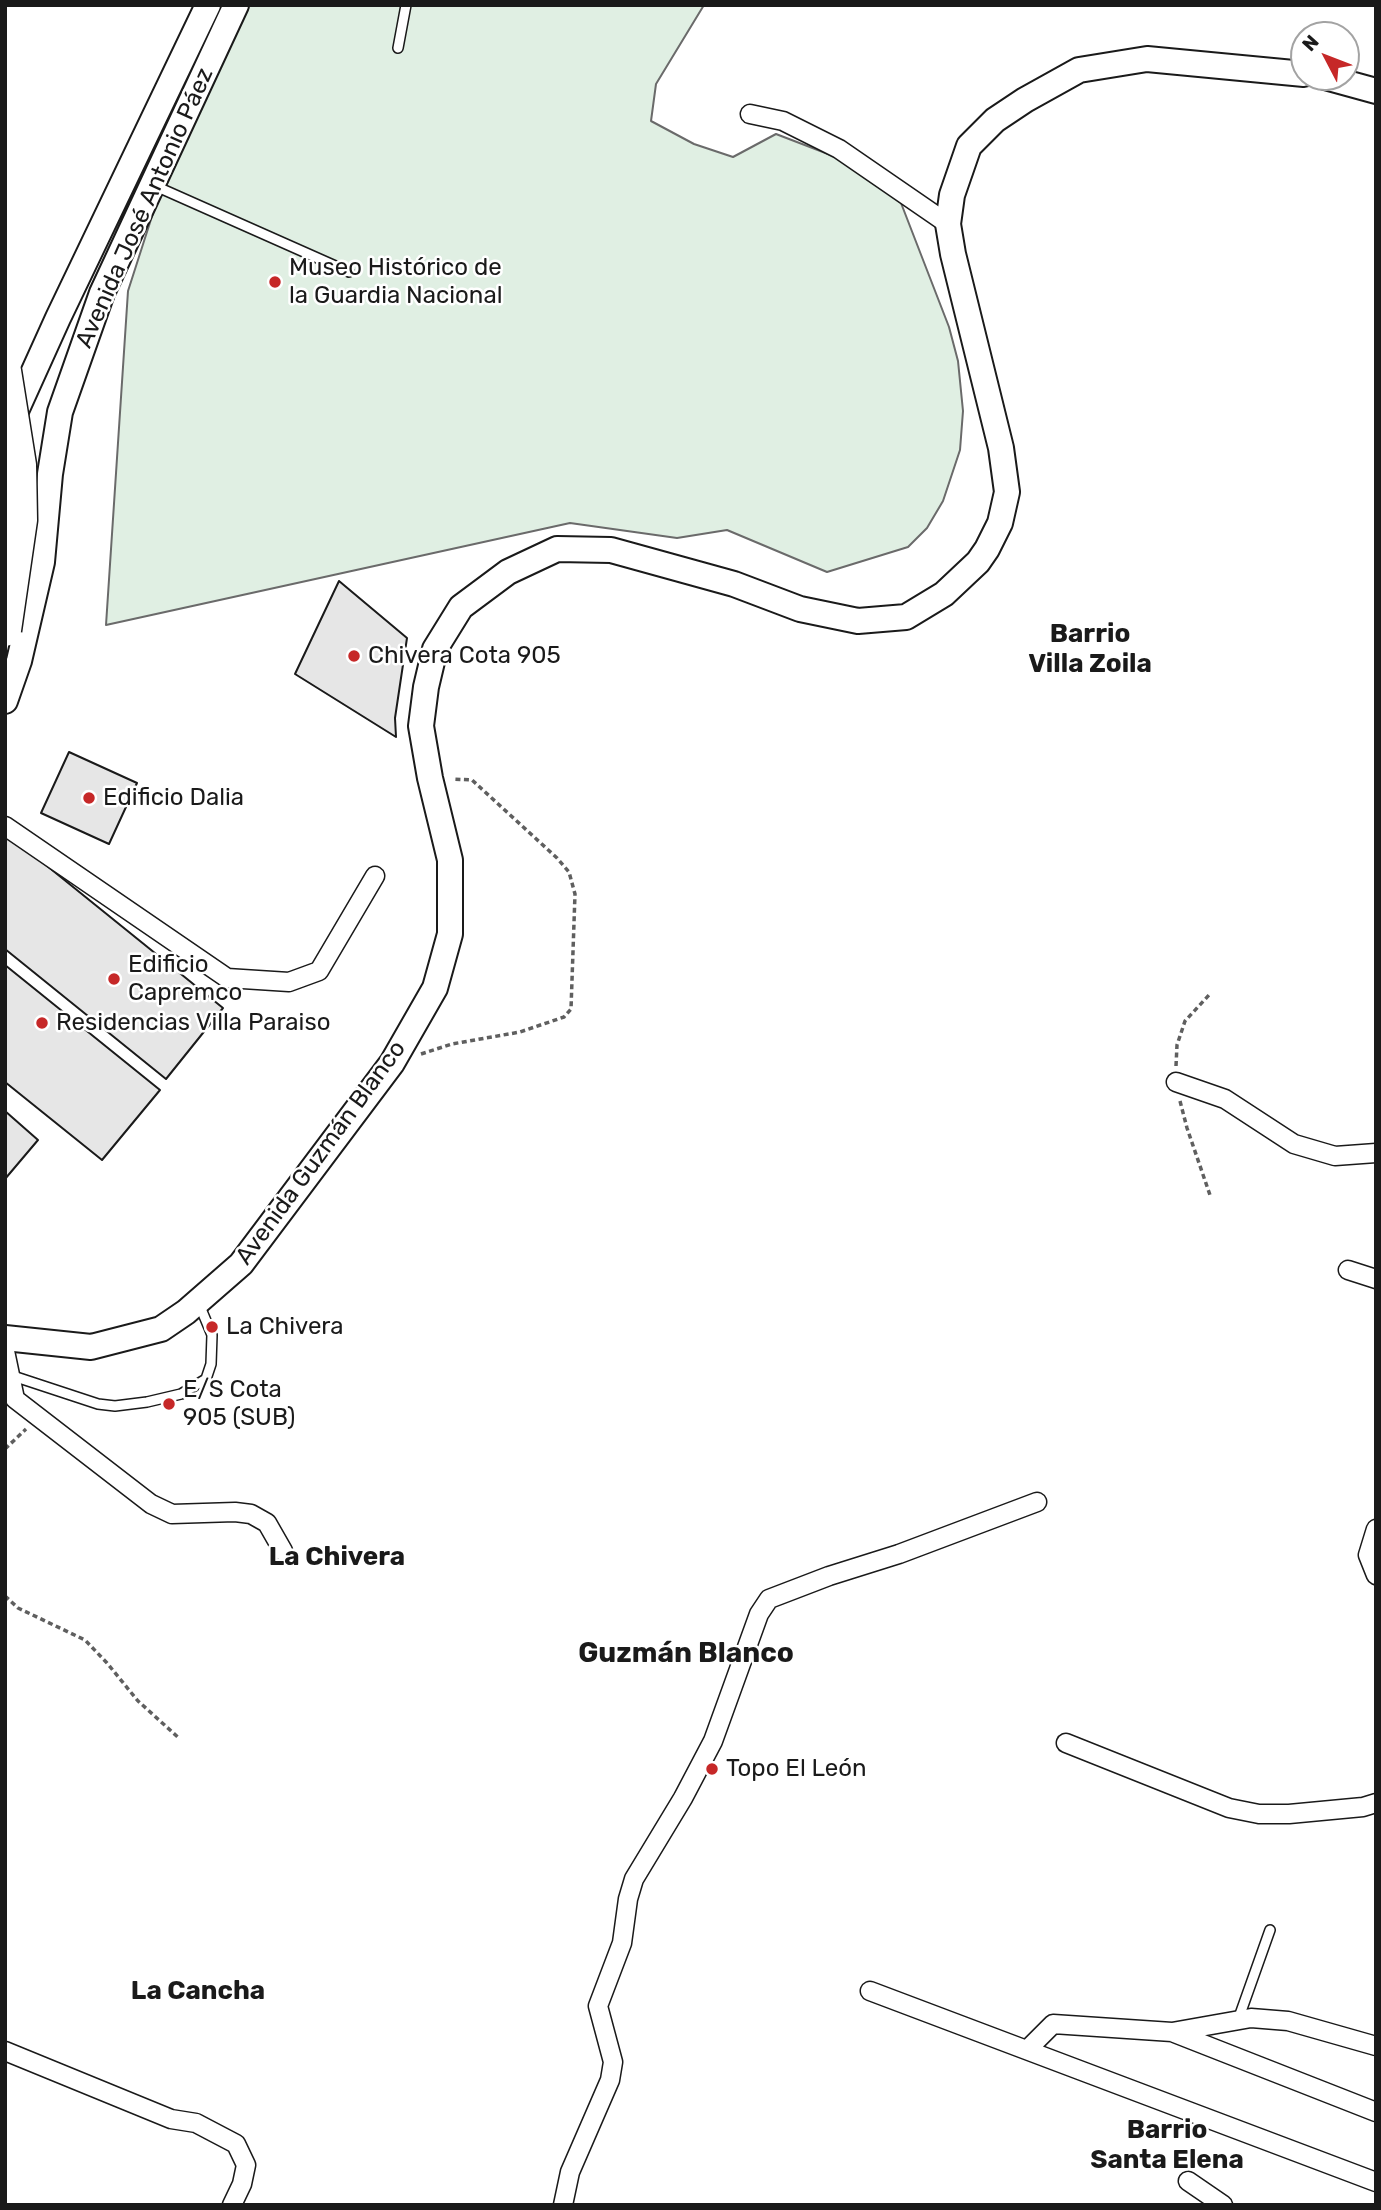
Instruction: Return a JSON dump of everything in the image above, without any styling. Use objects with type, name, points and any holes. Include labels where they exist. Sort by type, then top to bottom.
[{"type":"highway","points":[[5,371],[20,465],[21,520],[5,630]]},
{"type":"street","name":"Avenida José Antonio Páez","points":[[5,435],[208,5]]},
{"type":"street","name":"Avenida José Antonio Páez","points":[[5,701],[19,661],[43,562],[50,474],[60,412],[102,293],[236,5]]},
{"type":"street","name":"Avenida Guzmán Blanco","points":[[5,1338],[91,1347],[161,1329],[199,1303],[241,1264],[392,1063],[435,988],[450,934],[450,860],[430,778],[421,726],[435,649],[461,607],[509,572],[557,549],[611,550],[734,584],[800,609],[858,621],[906,617],[944,594],[978,562],[1000,523],[1007,492],[1001,448],[948,224],[952,195],[969,146],[995,120],[1079,70],[1147,59],[1290,73]]},
{"type":"street","points":[[750,114],[783,121],[839,149],[948,224]]},
{"type":"street","points":[[5,659],[5,693]]},
{"type":"street","points":[[5,827],[227,978],[289,982],[319,971],[375,876]]},
{"type":"street","points":[[1176,1082],[1225,1099],[1294,1144],[1335,1156],[1376,1153]]},
{"type":"street","points":[[1348,1270],[1376,1279]]},
{"type":"street","points":[[5,1351],[15,1399],[151,1504],[172,1514],[251,1514],[267,1523],[283,1551]]},
{"type":"street","points":[[563,2205],[570,2172],[610,2080],[612,2062],[598,2006],[622,1943],[628,1899],[635,1879],[713,1741],[759,1614],[769,1599],[1037,1502]]},
{"type":"street","points":[[1376,1529],[1368,1555],[1376,1575]]},
{"type":"street","points":[[1066,1743],[1229,1808],[1249,1812],[1289,1814],[1363,1807],[1376,1802]]},
{"type":"street","points":[[870,1991],[1376,2182]]},
{"type":"street","points":[[1027,2050],[1053,2024],[1172,2032],[1251,2018],[1288,2021],[1376,2046]]},
{"type":"street","points":[[1172,2032],[1376,2112]]},
{"type":"street","points":[[5,2051],[171,2119],[196,2123],[236,2144],[246,2165],[242,2184],[232,2205]]},
{"type":"street","points":[[1188,2181],[1223,2205]]},
{"type":"lane","points":[[398,48],[406,5]]},
{"type":"lane","points":[[152,184],[349,272]]},
{"type":"lane","points":[[10,1375],[98,1404],[115,1406],[181,1394],[206,1379],[211,1364],[212,1335],[199,1303]]},
{"type":"lane","points":[[1238,2020],[1270,1930]]},
{"type":"path","points":[[392,1063],[452,1044],[520,1032],[564,1017],[571,1009],[575,894],[569,872],[472,780],[430,778]]},
{"type":"path","points":[[5,1449],[38,1417]]},
{"type":"path","points":[[5,1597],[18,1608],[85,1640],[138,1701],[180,1739]]},
{"type":"green space","points":[[248,5],[704,5],[656,84],[651,121],[694,144],[733,157],[776,134],[862,167],[901,203],[949,327],[958,361],[963,411],[960,450],[943,501],[927,528],[908,547],[827,572],[727,530],[677,538],[570,523],[106,625],[128,291],[163,182]]},
{"type":"building","name":"Chivera Cota 905","points":[[339,581],[407,638],[395,718],[396,737],[295,674]]},
{"type":"building","name":"Edificio Dalia","points":[[69,752],[137,783],[109,844],[41,813]]},
{"type":"building","name":"Edificio Capremco","points":[[5,832],[223,1008],[166,1079],[5,949]]},
{"type":"building","name":"Residencias Villa Paraiso","points":[[5,965],[160,1090],[102,1160],[5,1082]]},
{"type":"building","points":[[5,1111],[38,1140],[5,1179]]},
{"type":"place","name":"Museo Histórico de la Guardia Nacional","points":[[275,282]]},
{"type":"place","name":"Chivera Cota 905","points":[[354,656]]},
{"type":"place","name":"Edificio Dalia","points":[[89,798]]},
{"type":"place","name":"Edificio Capremco","points":[[114,979]]},
{"type":"place","name":"Residencias Villa Paraiso","points":[[42,1023]]},
{"type":"place","name":"La Chivera","points":[[212,1327]]},
{"type":"place","name":"E/S Cota 905 (SUB)","points":[[169,1404]]},
{"type":"place","name":"Topo El León","points":[[712,1769]]},
{"type":"district","name":"Barrio Villa Zoila","points":[[1090,649]]},
{"type":"district","name":"La Chivera","points":[[337,1557]]},
{"type":"district","name":"Guzmán Blanco","points":[[686,1654]]},
{"type":"district","name":"La Cancha","points":[[198,1991]]},
{"type":"district","name":"Barrio Santa Elena","points":[[1167,2145]]}]
